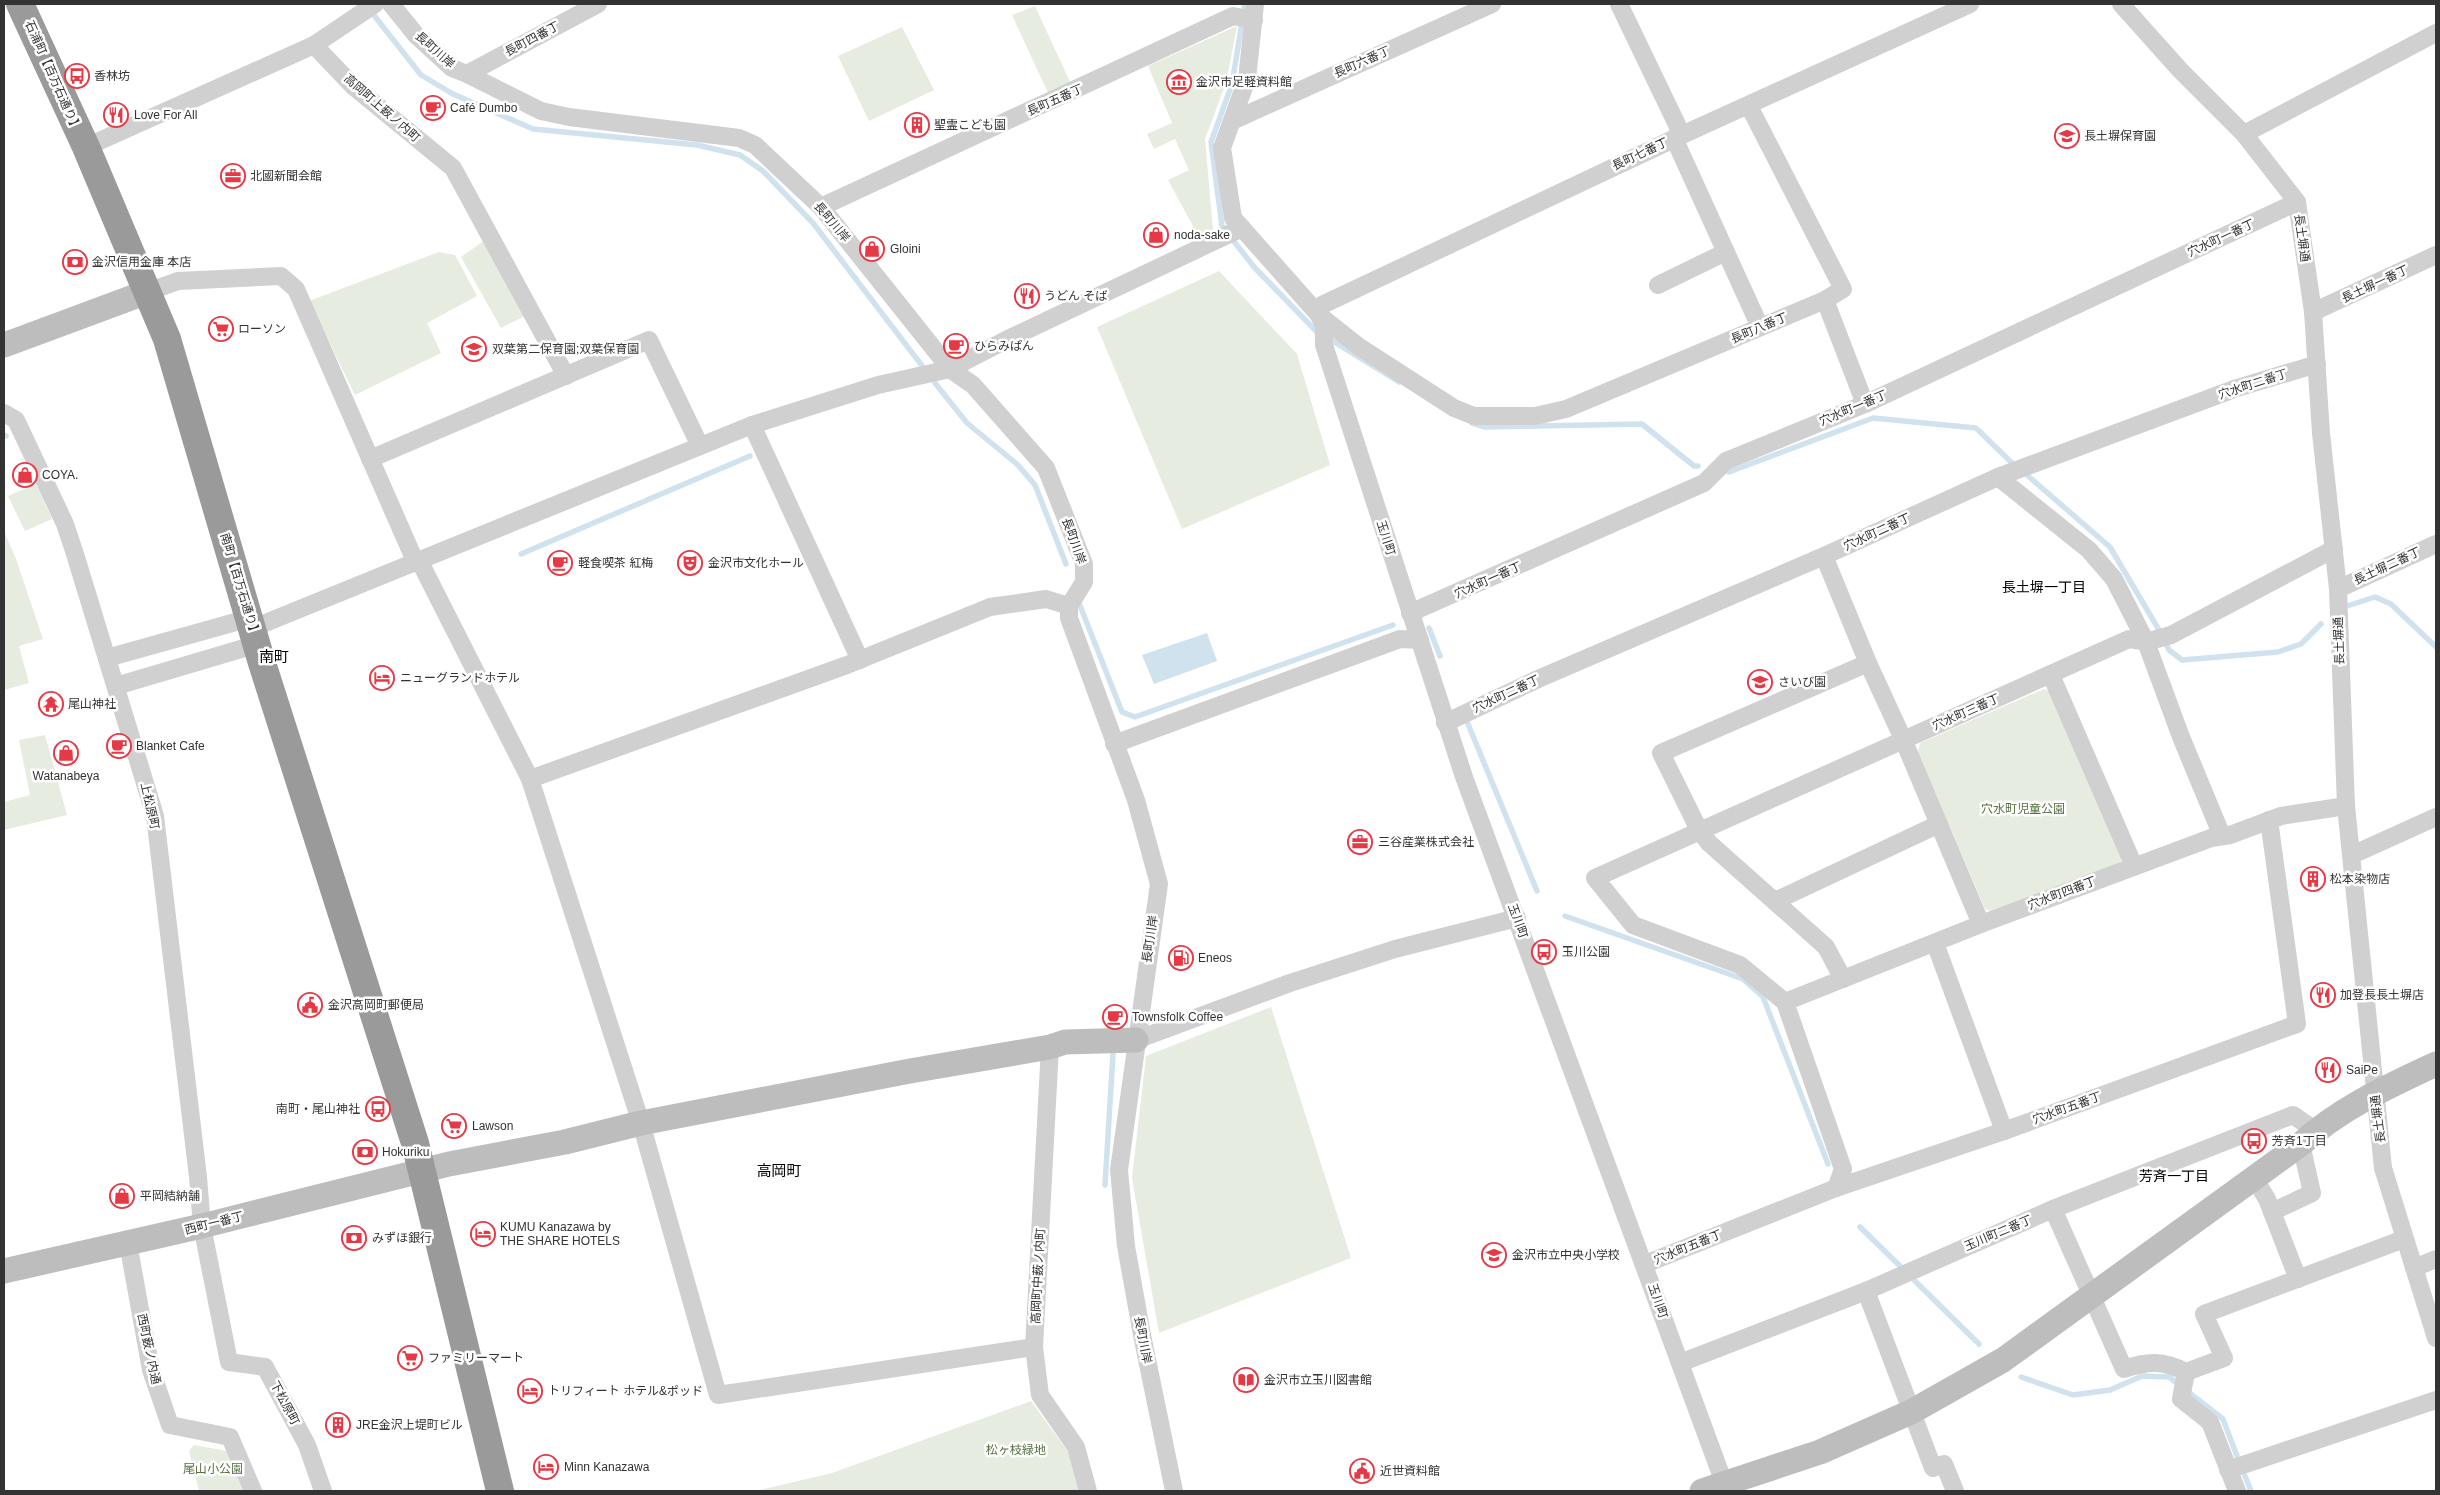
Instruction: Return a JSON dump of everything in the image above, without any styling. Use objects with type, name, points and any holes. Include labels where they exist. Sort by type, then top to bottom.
[{"type":"highway","name":"石浦町【百万石通り】","points":[[20,4],[86,147]]},
{"type":"highway","name":"南町【百万石通り】","points":[[86,147],[167,339],[253,630],[423,1171],[500,1491]]},
{"type":"street","points":[[86,147],[314,45],[375,4]]},
{"type":"street","name":"長町川岸","points":[[391,4],[416,35],[452,68],[541,111],[577,118],[739,138],[755,145],[821,206],[950,369],[972,385],[1046,468],[1084,564],[1084,582],[1069,606],[1069,618],[1096,682],[1114,744],[1136,800],[1158,884],[1119,1170],[1126,1246],[1174,1491]]},
{"type":"street","name":"長町四番丁","points":[[467,74],[598,4]]},
{"type":"street","name":"長町六番丁","points":[[1232,121],[1492,4]]},
{"type":"street","points":[[1619,4],[1760,327]]},
{"type":"street","name":"長町七番丁","points":[[1321,321],[1322,305],[1678,136],[1749,106],[1970,4]]},
{"type":"street","name":"長土塀通","points":[[2121,4],[2180,70],[2244,134],[2297,202],[2313,312],[2321,433],[2338,589],[2346,806],[2383,1168],[2436,1338]]},
{"type":"street","name":"長町八番丁","points":[[1254,12],[1247,79],[1222,148],[1233,218],[1321,321],[1454,408],[1474,416],[1535,416],[1566,409],[1825,300],[1844,289],[1749,106]]},
{"type":"street","name":"長町五番丁","points":[[821,206],[1233,16],[1254,12]]},
{"type":"street","points":[[2244,134],[2436,33]]},
{"type":"street","name":"高岡町上薮ノ内町","points":[[314,45],[353,86],[453,168],[566,376]]},
{"type":"street","name":"穴水町一番丁","points":[[1410,613],[1704,483],[1726,461],[1866,404],[2297,202]]},
{"type":"street","points":[[116,686],[752,425],[878,384],[950,369],[1008,338],[1242,228]]},
{"type":"street","points":[[1658,285],[1726,252]]},
{"type":"street","name":"長土塀一番丁","points":[[2313,312],[2436,255]]},
{"type":"street","points":[[4,345],[178,281],[281,276],[296,289],[417,561],[530,779],[642,1123],[718,1395],[1034,1347]]},
{"type":"street","points":[[1825,300],[1866,404]]},
{"type":"street","name":"玉川町","points":[[1321,321],[1324,345],[1446,723],[1645,1264],[1680,1363],[1718,1489]]},
{"type":"street","points":[[370,459],[649,340],[700,446]]},
{"type":"street","name":"穴水町二番丁","points":[[1446,723],[1538,679],[1824,556],[1998,477],[2237,388],[2317,364]]},
{"type":"street","name":"上松原町","points":[[4,413],[16,420],[64,524],[108,658],[155,816],[198,1177],[202,1226]]},
{"type":"street","points":[[752,425],[860,660]]},
{"type":"street","points":[[1998,477],[2089,550],[2114,579],[2146,642],[2180,737],[2222,836]]},
{"type":"street","name":"長土塀二番丁","points":[[2338,589],[2436,544]]},
{"type":"street","name":"穴水町三番丁","points":[[1785,1002],[1740,965],[1633,924],[1595,878],[2130,639],[2146,642],[2172,635],[2334,549]]},
{"type":"street","points":[[1824,556],[1868,663],[1903,739],[1981,924]]},
{"type":"street","points":[[530,779],[860,660],[990,607],[1046,600],[1069,606]]},
{"type":"street","points":[[108,658],[253,630]]},
{"type":"street","points":[[1114,744],[1400,639],[1420,640]]},
{"type":"street","points":[[1843,979],[1826,948],[1775,900],[1709,844],[1699,830],[1662,753],[1868,663]]},
{"type":"street","points":[[2051,674],[2134,866]]},
{"type":"street","name":"穴水町四番丁","points":[[1785,1002],[1981,924],[2134,866],[2269,820],[2346,806]]},
{"type":"street","points":[[2352,855],[2436,817]]},
{"type":"street","name":"穴水町五番丁","points":[[1645,1264],[1836,1188],[2004,1131],[2297,1024],[2269,820]]},
{"type":"street","points":[[1775,900],[1939,824]]},
{"type":"street","points":[[1136,1040],[1290,983],[1395,949],[1517,918]]},
{"type":"street","points":[[1935,943],[2004,1131]]},
{"type":"street","points":[[1785,1002],[1843,1169],[1836,1188]]},
{"type":"street","name":"西町一番丁","points":[[4,1271],[202,1226],[423,1171],[565,1142],[642,1123],[910,1071],[1050,1047],[1065,1042],[1136,1040]]},
{"type":"street","name":"高岡町中薮ノ内町","points":[[1050,1047],[1034,1347],[1040,1395],[1076,1447],[1088,1491]]},
{"type":"street","points":[[1718,1489],[1820,1452],[1910,1412],[2003,1360],[2308,1137],[2375,1093],[2436,1064]]},
{"type":"street","name":"玉川町二番丁","points":[[1680,1363],[1866,1291],[2053,1209],[2293,1115],[2308,1137]]},
{"type":"street","points":[[2272,1212],[2312,1193],[2308,1137]]},
{"type":"street","points":[[2254,1178],[2272,1212],[2298,1279]]},
{"type":"street","points":[[2053,1209],[2124,1369],[2144,1362],[2172,1364],[2184,1382],[2181,1399],[2210,1422],[2237,1491]]},
{"type":"street","name":"下松原町","points":[[202,1226],[229,1362],[266,1367],[307,1445],[324,1491]]},
{"type":"street","points":[[2184,1382],[2224,1358],[2204,1314],[2404,1238]]},
{"type":"street","name":"西町薮ノ内通","points":[[128,1243],[151,1370],[170,1425],[230,1437],[253,1491]]},
{"type":"street","points":[[2414,1268],[2436,1259]]},
{"type":"street","points":[[1866,1291],[1910,1412],[1934,1468],[1944,1464],[1954,1491]]},
{"type":"street","points":[[2228,1470],[2436,1400]]},
{"type":"green space","points":[[1035,6],[1071,84],[1049,95],[1012,15]]},
{"type":"green space","points":[[1237,26],[1226,83],[1205,139],[1213,230],[1199,237],[1168,180],[1189,170],[1175,139],[1154,149],[1147,134],[1172,123],[1148,66]]},
{"type":"green space","points":[[902,27],[934,90],[869,121],[838,56]]},
{"type":"green space","points":[[485,240],[529,314],[501,328],[461,257]]},
{"type":"green space","points":[[439,252],[455,255],[477,296],[427,323],[441,353],[355,395],[309,301]]},
{"type":"green space","points":[[1219,271],[1297,354],[1330,465],[1182,529],[1097,327]]},
{"type":"green space","points":[[36,484],[52,519],[25,531],[8,496]]},
{"type":"green space","points":[[4,531],[16,559],[43,639],[19,646],[29,683],[4,690]]},
{"type":"green space","name":"穴水町児童公園","points":[[2044,689],[2052,692],[2124,855],[2120,864],[1991,911],[1985,909],[1918,752],[1920,743]]},
{"type":"green space","points":[[45,735],[67,815],[4,830],[4,802],[30,795],[19,740]]},
{"type":"green space","points":[[1271,1007],[1351,1258],[1159,1333],[1132,1178],[1146,1056]]},
{"type":"green space","name":"松ヶ枝緑地","points":[[1031,1401],[1069,1453],[1080,1491],[756,1491],[832,1473]]},
{"type":"green space","name":"尾山小公園","points":[[194,1445],[227,1451],[243,1491],[199,1491],[189,1451]]},
{"type":"water","points":[[1207,633],[1217,661],[1154,684],[1142,655]]},
{"type":"waterway","points":[[1245,4],[1232,84],[1211,142],[1222,226],[1254,267],[1317,332]]},
{"type":"waterway","points":[[369,9],[421,75],[453,94],[533,129],[697,145],[740,155],[763,171],[813,223],[923,367]]},
{"type":"waterway","points":[[1331,340],[1399,382]]},
{"type":"waterway","points":[[935,383],[967,423],[1018,465],[1035,485],[1066,564]]},
{"type":"waterway","points":[[1729,472],[1873,418],[1976,428],[2012,463]]},
{"type":"waterway","points":[[1472,423],[1485,427],[1642,424],[1694,466],[1698,466]]},
{"type":"waterway","points":[[521,554],[750,456]]},
{"type":"waterway","points":[[2028,476],[2110,547],[2159,630]]},
{"type":"waterway","points":[[2347,606],[2375,597],[2391,604],[2436,647]]},
{"type":"waterway","points":[[1079,603],[1122,712],[1135,717],[1393,625]]},
{"type":"waterway","points":[[2166,644],[2169,650],[2182,660],[2278,652],[2301,644],[2321,624]]},
{"type":"waterway","points":[[1429,628],[1440,656]]},
{"type":"waterway","points":[[1468,724],[1537,891]]},
{"type":"waterway","points":[[1565,916],[1743,979],[1763,997],[1828,1164]]},
{"type":"waterway","points":[[1105,1185],[1113,1054]]},
{"type":"waterway","points":[[1860,1227],[1901,1267]]},
{"type":"waterway","points":[[1915,1281],[1979,1344]]},
{"type":"waterway","points":[[2021,1377],[2073,1395],[2110,1390],[2142,1376],[2169,1377],[2223,1419],[2237,1456]]},
{"type":"waterway","points":[[2245,1476],[2251,1491]]},
{"type":"place","name":"香林坊","points":[[77,76]]},
{"type":"place","name":"金沢市足軽資料館","points":[[1179,82]]},
{"type":"place","name":"Café Dumbo","points":[[433,108]]},
{"type":"place","name":"Love For All","points":[[116,115]]},
{"type":"place","name":"聖霊こども園","points":[[917,125]]},
{"type":"place","name":"長土塀保育園","points":[[2067,136]]},
{"type":"place","name":"北國新聞会館","points":[[233,176]]},
{"type":"place","name":"noda-sake","points":[[1156,235]]},
{"type":"place","name":"Gloini","points":[[872,249]]},
{"type":"place","name":"金沢信用金庫 本店","points":[[75,262]]},
{"type":"place","name":"うどん そば","points":[[1027,296]]},
{"type":"place","name":"ローソン","points":[[221,329]]},
{"type":"place","name":"ひらみぱん","points":[[956,346]]},
{"type":"place","name":"双葉第二保育園;双葉保育園","points":[[474,349]]},
{"type":"place","name":"COYA.","points":[[25,475]]},
{"type":"place","name":"軽食喫茶 紅梅","points":[[560,563]]},
{"type":"place","name":"金沢市文化ホール","points":[[690,563]]},
{"type":"place","name":"ニューグランドホテル","points":[[382,678]]},
{"type":"place","name":"さいび園","points":[[1760,682]]},
{"type":"place","name":"尾山神社","points":[[51,704]]},
{"type":"place","name":"Blanket Cafe","points":[[119,746]]},
{"type":"place","name":"Watanabeya","points":[[66,753]]},
{"type":"place","name":"三谷産業株式会社","points":[[1360,842]]},
{"type":"place","name":"松本染物店","points":[[2313,879]]},
{"type":"place","name":"玉川公園","points":[[1544,952]]},
{"type":"place","name":"Eneos","points":[[1181,958]]},
{"type":"place","name":"加登長長土塀店","points":[[2323,995]]},
{"type":"place","name":"金沢高岡町郵便局","points":[[310,1005]]},
{"type":"place","name":"Townsfolk Coffee","points":[[1115,1017]]},
{"type":"place","name":"SaiPe","points":[[2328,1070]]},
{"type":"place","name":"南町・尾山神社","points":[[378,1109]]},
{"type":"place","name":"Lawson","points":[[454,1126]]},
{"type":"place","name":"芳斉1丁目","points":[[2254,1141]]},
{"type":"place","name":"Hokuriku","points":[[365,1152]]},
{"type":"place","name":"平岡結納舗","points":[[122,1196]]},
{"type":"place","name":"KUMU Kanazawa by THE SHARE HOTELS","points":[[483,1234]]},
{"type":"place","name":"みずほ銀行","points":[[354,1238]]},
{"type":"place","name":"金沢市立中央小学校","points":[[1494,1255]]},
{"type":"place","name":"ファミリーマート","points":[[410,1358]]},
{"type":"place","name":"金沢市立玉川図書館","points":[[1246,1380]]},
{"type":"place","name":"トリフィート ホテル&ポッド","points":[[530,1391]]},
{"type":"place","name":"JRE金沢上堤町ビル","points":[[338,1425]]},
{"type":"place","name":"Minn Kanazawa","points":[[546,1467]]},
{"type":"place","name":"近世資料館","points":[[1362,1471]]},
{"type":"district","name":"長土塀一丁目","points":[[2044,587]]},
{"type":"district","name":"南町","points":[[274,657]]},
{"type":"district","name":"高岡町","points":[[779,1171]]},
{"type":"district","name":"芳斉一丁目","points":[[2174,1176]]}]
